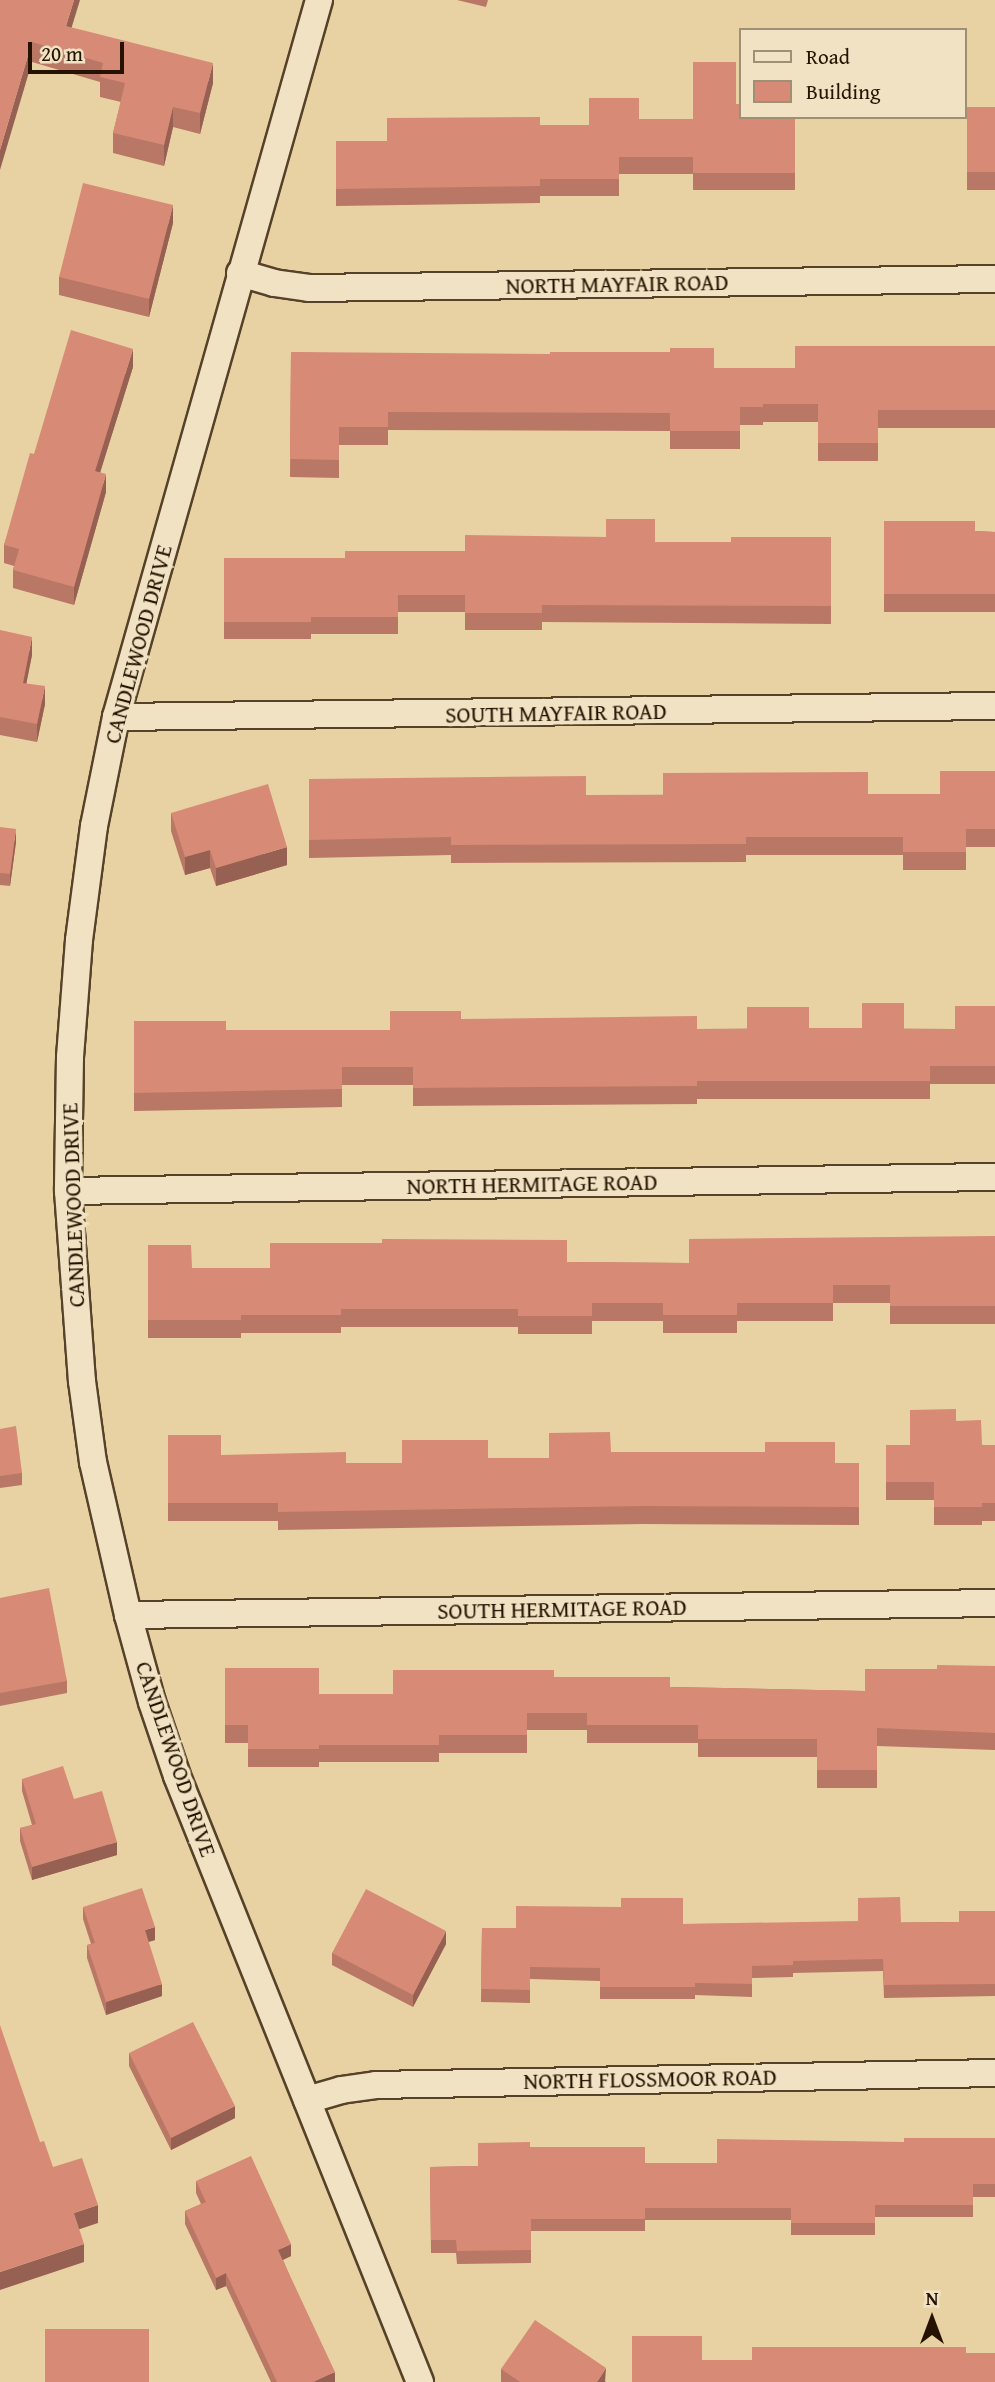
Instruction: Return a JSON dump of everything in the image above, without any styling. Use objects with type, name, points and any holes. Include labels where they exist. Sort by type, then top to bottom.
[{"type":"street","name":"CANDLEWOOD DRIVE","points":[[319,0],[116,717],[94,825],[79,940],[70,1057],[68,1191],[82,1381],[93,1462],[128,1615],[177,1776],[419,2382]]},
{"type":"street","name":"NORTH MAYFAIR ROAD","points":[[240,273],[274,283],[309,288],[995,278]]},
{"type":"street","name":"SOUTH MAYFAIR ROAD","points":[[116,717],[995,706]]},
{"type":"street","name":"NORTH HERMITAGE ROAD","points":[[68,1191],[995,1177]]},
{"type":"street","name":"SOUTH HERMITAGE ROAD","points":[[128,1615],[995,1603]]},
{"type":"street","name":"NORTH FLOSSMOOR ROAD","points":[[307,2100],[376,2085],[995,2073]]},
{"type":"building","points":[[0,0],[74,0],[66,26],[213,63],[200,113],[173,107],[164,145],[113,133],[125,83],[100,77],[103,63],[32,42],[0,150]]},
{"type":"building","points":[[693,62],[736,62],[736,104],[740,104],[740,119],[795,119],[795,173],[693,173],[693,157],[619,157],[619,179],[540,179],[540,186],[336,189],[336,141],[387,141],[387,118],[540,117],[540,125],[589,125],[589,98],[639,98],[639,119],[693,119]]},
{"type":"building","points":[[967,107],[995,107],[995,172],[967,172]]},
{"type":"building","points":[[83,183],[173,205],[149,299],[59,277]]},
{"type":"building","points":[[71,330],[133,349],[95,471],[106,474],[74,587],[13,570],[19,549],[4,545],[30,453],[34,454]]},
{"type":"building","points":[[795,346],[995,346],[995,410],[878,410],[878,443],[818,443],[818,404],[763,404],[763,407],[740,407],[740,431],[670,431],[670,413],[388,412],[388,427],[339,427],[339,460],[290,459],[291,352],[550,354],[670,352],[670,348],[714,348],[714,368],[795,368]]},
{"type":"building","points":[[606,519],[655,519],[655,542],[731,542],[731,537],[831,537],[831,606],[542,605],[542,613],[465,613],[465,595],[398,595],[398,617],[311,617],[311,622],[224,622],[224,558],[345,558],[345,551],[465,551],[465,535],[606,537]]},
{"type":"building","points":[[884,521],[975,521],[975,531],[995,532],[995,594],[884,594]]},
{"type":"building","points":[[0,630],[32,637],[23,683],[45,686],[37,724],[0,717]]},
{"type":"building","points":[[940,771],[995,771],[995,829],[966,829],[966,852],[903,852],[903,837],[746,837],[746,844],[451,845],[451,837],[309,840],[309,779],[586,776],[586,795],[663,795],[663,773],[868,772],[868,794],[940,794]]},
{"type":"building","points":[[268,784],[287,847],[216,868],[210,850],[185,857],[171,813]]},
{"type":"building","points":[[0,827],[16,829],[10,874],[0,873]]},
{"type":"building","points":[[862,1003],[904,1003],[904,1029],[955,1029],[955,1006],[995,1006],[995,1066],[930,1066],[930,1081],[697,1081],[697,1086],[413,1088],[413,1067],[342,1067],[342,1089],[134,1093],[134,1021],[226,1021],[226,1030],[390,1030],[390,1011],[461,1011],[461,1019],[697,1016],[697,1029],[747,1029],[747,1007],[809,1007],[809,1028],[862,1028]]},
{"type":"building","points":[[995,1236],[995,1306],[890,1306],[890,1285],[833,1285],[833,1303],[737,1303],[737,1315],[663,1315],[663,1303],[592,1303],[592,1316],[518,1316],[518,1309],[341,1309],[341,1315],[241,1315],[241,1320],[148,1320],[148,1245],[191,1245],[192,1268],[270,1268],[270,1243],[382,1243],[382,1239],[567,1240],[567,1262],[689,1263],[689,1239]]},
{"type":"building","points":[[956,1409],[956,1421],[981,1420],[982,1445],[995,1445],[995,1503],[982,1503],[982,1507],[934,1507],[934,1482],[886,1482],[886,1445],[910,1445],[910,1410]]},
{"type":"building","points":[[16,1426],[22,1473],[0,1476],[0,1429]]},
{"type":"building","points":[[610,1432],[611,1452],[765,1452],[765,1442],[835,1442],[835,1463],[859,1463],[859,1507],[644,1506],[278,1512],[278,1503],[168,1503],[168,1435],[221,1435],[221,1455],[346,1452],[346,1463],[402,1463],[402,1440],[488,1440],[488,1458],[549,1458],[549,1433]]},
{"type":"building","points":[[49,1588],[67,1681],[0,1693],[0,1598]]},
{"type":"building","points":[[937,1665],[995,1666],[995,1733],[877,1728],[877,1770],[817,1770],[817,1739],[698,1739],[698,1725],[587,1725],[587,1713],[527,1713],[527,1735],[439,1735],[439,1745],[319,1745],[319,1749],[248,1749],[248,1725],[225,1725],[225,1668],[319,1668],[319,1694],[393,1694],[393,1670],[554,1670],[554,1677],[670,1677],[670,1687],[865,1691],[865,1669],[937,1669]]},
{"type":"building","points":[[63,1766],[74,1799],[102,1791],[117,1842],[32,1867],[20,1828],[36,1824],[22,1779]]},
{"type":"building","points":[[142,1888],[155,1927],[145,1930],[162,1984],[106,2002],[87,1945],[95,1943],[83,1907]]},
{"type":"building","points":[[366,1889],[446,1931],[413,1995],[332,1953]]},
{"type":"building","points":[[900,1897],[901,1923],[959,1922],[959,1911],[995,1911],[995,1984],[884,1985],[883,1959],[793,1961],[793,1965],[752,1966],[752,1984],[695,1983],[695,1987],[600,1987],[600,1968],[530,1967],[530,1990],[481,1989],[482,1928],[516,1928],[516,1906],[621,1907],[621,1898],[683,1898],[683,1924],[858,1921],[858,1898]]},
{"type":"building","points":[[193,2022],[235,2106],[171,2138],[129,2053]]},
{"type":"building","points":[[0,2025],[40,2142],[44,2141],[53,2167],[82,2158],[98,2205],[74,2213],[84,2244],[0,2272]]},
{"type":"building","points":[[904,2138],[995,2138],[995,2184],[973,2184],[973,2205],[875,2205],[875,2223],[791,2223],[791,2208],[645,2208],[645,2219],[531,2219],[531,2250],[457,2251],[456,2240],[431,2240],[430,2167],[478,2166],[478,2143],[530,2142],[530,2147],[645,2147],[645,2163],[717,2163],[717,2139],[904,2142]]},
{"type":"building","points":[[251,2156],[291,2244],[278,2250],[335,2372],[313,2382],[277,2382],[226,2273],[216,2278],[185,2211],[206,2202],[196,2181]]},
{"type":"building","points":[[535,2320],[606,2368],[597,2382],[520,2382],[501,2369]]},
{"type":"building","points":[[45,2329],[149,2329],[149,2382],[45,2382]]},
{"type":"building","points":[[632,2336],[702,2336],[702,2360],[752,2360],[752,2347],[966,2347],[966,2353],[995,2353],[995,2382],[632,2382]]}]
